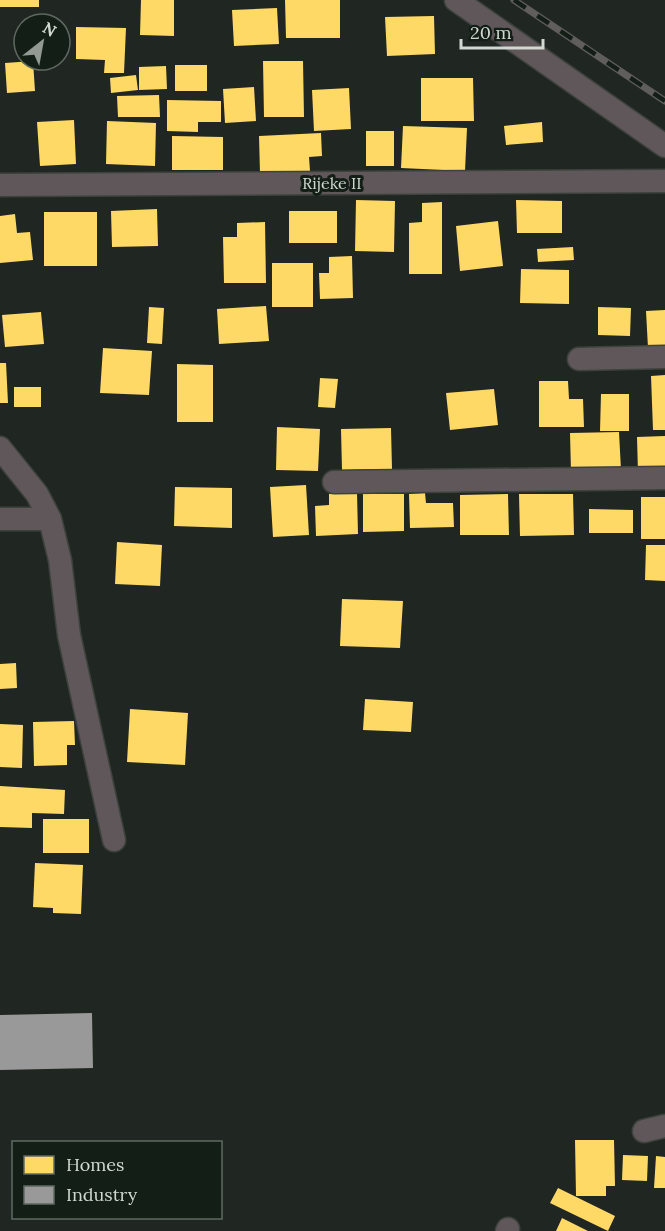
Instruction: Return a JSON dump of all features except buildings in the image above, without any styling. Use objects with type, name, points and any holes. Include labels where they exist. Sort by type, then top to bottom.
[{"type":"street","points":[[456,0],[665,146]]},
{"type":"street","name":"Rijeke II","points":[[0,185],[665,181]]},
{"type":"street","points":[[579,359],[665,357]]},
{"type":"street","points":[[0,448],[37,494],[50,519],[60,560],[69,635],[114,840]]},
{"type":"street","points":[[334,482],[665,478]]},
{"type":"street","points":[[0,519],[50,519]]},
{"type":"railway","points":[[514,0],[665,101]]}]
